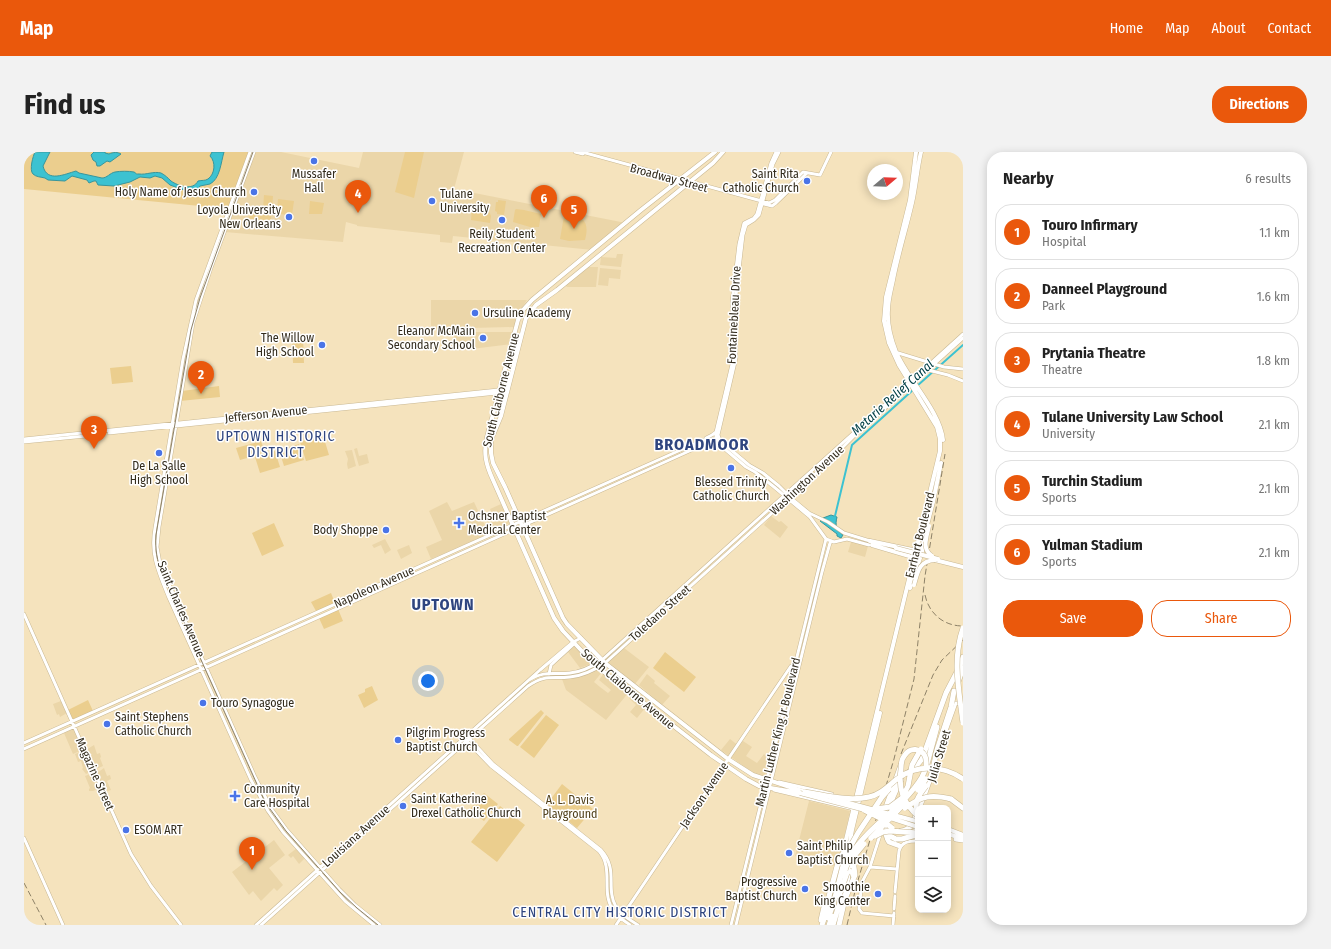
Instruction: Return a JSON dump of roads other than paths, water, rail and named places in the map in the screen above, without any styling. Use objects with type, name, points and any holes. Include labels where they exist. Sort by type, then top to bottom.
[{"type":"highway","points":[[963,628],[958,646],[956,664],[963,723]]},
{"type":"highway","points":[[832,925],[842,897],[852,860],[861,847],[894,815],[926,779],[945,709],[954,691],[962,668],[963,657]]},
{"type":"highway","points":[[822,924],[833,906],[850,857],[858,844],[915,789],[922,777],[926,768],[934,736],[962,668]]},
{"type":"highway","points":[[900,846],[890,843],[887,840],[885,832],[885,824],[893,798],[902,778],[922,759],[946,693],[962,668]]},
{"type":"highway","points":[[921,805],[932,773],[937,750],[951,707],[954,691]]},
{"type":"highway","points":[[875,810],[890,807],[902,798],[908,786],[913,761],[931,734]]},
{"type":"highway","points":[[886,807],[888,798],[906,753],[912,750],[922,752],[926,760],[926,768]]},
{"type":"highway","points":[[902,762],[899,781],[901,792],[915,816]]},
{"type":"highway","points":[[802,792],[845,799],[868,798],[884,790],[906,774],[917,770],[940,768],[951,771],[963,779]]},
{"type":"highway","points":[[833,906],[843,862],[858,833],[889,789],[907,775],[917,770]]},
{"type":"highway","points":[[916,805],[917,798],[926,786],[932,773]]},
{"type":"highway","points":[[894,815],[919,799],[927,797],[942,797],[951,799],[963,808]]},
{"type":"highway","points":[[864,810],[880,818],[892,828],[901,831],[910,828],[915,819]]},
{"type":"highway","points":[[885,824],[888,834],[896,839],[902,839],[915,835]]},
{"type":"highway","points":[[822,924],[824,907],[829,899],[839,859],[850,845],[878,825]]},
{"type":"highway","points":[[871,838],[886,831],[915,834]]},
{"type":"highway","points":[[951,834],[963,840]]},
{"type":"highway","points":[[839,925],[842,897],[856,873],[855,869],[849,864]]},
{"type":"highway","points":[[849,871],[854,874],[854,878]]},
{"type":"main road","name":"South Claiborne Avenue","points":[[715,152],[638,211],[526,306],[518,320],[486,443],[485,456],[489,471],[554,618],[560,628],[597,666],[696,745],[754,784],[771,789],[802,792],[915,820]]},
{"type":"main road","name":"South Claiborne Avenue","points":[[723,152],[713,163],[649,216],[557,290],[540,301],[529,313],[524,322],[501,416],[491,440],[491,453],[495,470],[505,487],[562,616],[603,661],[728,759],[750,773],[802,792],[902,821],[915,821]]},
{"type":"main road","name":"Earhart Boulevard","points":[[842,897],[848,882],[849,844],[855,810],[902,617],[912,580],[922,552],[940,454],[941,442],[936,424],[917,390],[899,365],[884,321],[885,303],[910,200],[919,152]]},
{"type":"main road","points":[[649,216],[645,210],[656,198]]},
{"type":"main road","points":[[629,231],[643,216],[642,213],[638,211]]},
{"type":"main road","name":"Earhart Boulevard","points":[[902,617],[916,551],[931,501]]},
{"type":"main road","points":[[931,501],[926,547],[929,554],[937,559]]},
{"type":"main road","points":[[517,534],[524,529]]},
{"type":"main road","points":[[871,544],[922,552]]},
{"type":"main road","points":[[871,544],[937,559],[963,567]]},
{"type":"main road","points":[[871,544],[920,559]]},
{"type":"main road","points":[[909,592],[922,565],[926,562],[937,559]]},
{"type":"main road","points":[[942,564],[952,567],[963,567]]},
{"type":"main road","name":"Earhart Boulevard","points":[[829,899],[855,810]]},
{"type":"main road","points":[[951,833],[963,835]]},
{"type":"main road","points":[[849,864],[843,863],[839,867],[849,871]]},
{"type":"main road","points":[[836,879],[841,877],[845,878],[848,882]]},
{"type":"street","name":"Saint Charles Avenue","points":[[254,152],[251,155],[237,194],[195,317],[154,535],[153,553],[160,575],[251,780],[264,804],[283,832],[355,904],[380,925]]},
{"type":"street","name":"Broadway Street","points":[[575,152],[689,182],[761,203],[773,201],[805,172]]},
{"type":"street","name":"Broadway Street","points":[[582,152],[679,180]]},
{"type":"street","name":"Fontainebleau Drive","points":[[717,438],[736,358],[735,304],[743,235],[746,226],[757,218],[771,163],[777,152]]},
{"type":"street","points":[[761,203],[772,206],[805,172],[820,175],[830,152]]},
{"type":"street","name":"Fontainebleau Drive","points":[[717,438],[716,432],[733,360],[732,302],[740,237],[744,223],[756,215],[761,203]]},
{"type":"street","name":"Washington Avenue","points":[[758,525],[830,461],[854,436],[963,336]]},
{"type":"street","points":[[894,352],[944,367],[963,369]]},
{"type":"street","points":[[948,375],[946,371],[949,368]]},
{"type":"street","points":[[926,369],[963,381]]},
{"type":"street","name":"Washington Avenue","points":[[754,523],[912,383]]},
{"type":"street","name":"Jefferson Avenue","points":[[24,441],[508,391]]},
{"type":"street","name":"Saint Charles Avenue","points":[[174,425],[159,527],[158,552],[162,568],[255,777],[272,810],[345,901],[374,925]]},
{"type":"street","points":[[703,440],[716,432]]},
{"type":"street","points":[[717,438],[722,445],[749,465],[763,473],[786,494],[810,517],[826,539],[832,541],[847,539],[871,544]]},
{"type":"street","name":"Napoleon Avenue","points":[[24,743],[703,440],[717,438]]},
{"type":"street","name":"Napoleon Avenue","points":[[24,749],[515,530],[524,529],[710,442],[715,442],[722,445]]},
{"type":"street","points":[[789,498],[838,529],[871,544]]},
{"type":"street","name":"Toledano Street","points":[[603,661],[754,523]]},
{"type":"street","name":"Toledano Street","points":[[551,677],[569,677],[578,675],[597,666],[758,525]]},
{"type":"street","name":"Martin Luther King Jr Boulevard","points":[[736,925],[771,789],[769,780],[826,539]]},
{"type":"street","name":"Martin Luther King Jr Boulevard","points":[[731,925],[764,787],[769,780],[822,573],[830,543],[832,541]]},
{"type":"street","name":"Magazine Street","points":[[24,614],[131,854],[151,886],[181,925]]},
{"type":"street","name":"Louisiana Avenue","points":[[260,925],[530,680],[581,638]]},
{"type":"street","name":"Louisiana Avenue","points":[[467,738],[523,690],[540,678],[548,676],[551,665],[574,643]]},
{"type":"street","name":"Toledano Street","points":[[550,672],[570,673],[597,666]]},
{"type":"street","name":"Jackson Avenue","points":[[616,925],[791,666]]},
{"type":"street","points":[[578,675],[581,670]]},
{"type":"street","name":"Louisiana Avenue","points":[[530,680],[539,675],[550,672]]},
{"type":"street","name":"Louisiana Avenue","points":[[537,680],[551,677]]},
{"type":"street","points":[[209,685],[213,683]]},
{"type":"street","name":"Julia Street","points":[[921,805],[931,781],[954,708],[956,704],[963,706]]},
{"type":"street","points":[[954,708],[963,711]]},
{"type":"street","points":[[62,726],[64,731]]},
{"type":"street","points":[[467,738],[491,766],[603,852],[608,860],[612,874],[611,887],[613,899],[623,915],[638,925]]},
{"type":"street","name":"South Claiborne Avenue","points":[[777,782],[857,801]]},
{"type":"street","name":"South Claiborne Avenue","points":[[771,789],[855,810]]},
{"type":"street","points":[[882,830],[870,867],[862,882],[859,911],[862,913],[894,912]]},
{"type":"street","points":[[24,838],[64,925]]},
{"type":"street","points":[[893,925],[900,846],[904,842],[915,841]]},
{"type":"street","points":[[593,845],[605,861],[607,871],[606,892],[608,900],[614,912],[630,925]]},
{"type":"street","points":[[870,867],[897,869]]},
{"type":"street","name":"Louisiana Avenue","points":[[256,925],[307,882]]},
{"type":"water","points":[[35,152],[50,152],[43,166],[45,171],[52,176],[76,171],[102,178],[119,171],[134,172],[136,174],[161,173],[177,185],[189,187],[196,184],[198,181],[208,179],[212,174],[214,165],[210,156],[212,152],[224,152],[218,174],[213,182],[200,186],[197,190],[187,191],[170,185],[162,178],[155,176],[150,178],[140,177],[130,182],[114,186],[98,185],[96,181],[89,183],[87,180],[72,176],[65,181],[48,180],[36,176],[32,172],[31,169]]},
{"type":"water","points":[[94,152],[121,154],[110,162],[107,161],[100,166],[97,166],[91,155]]},
{"type":"water","points":[[831,515],[837,517],[837,527],[843,535],[841,538],[820,521]]},
{"type":"waterway","name":"Metarie Relief Canal","points":[[917,386],[963,345]]},
{"type":"waterway","name":"Metarie Relief Canal","points":[[835,516],[852,445],[914,389]]},
{"type":"tram line","points":[[253,152],[200,298],[191,330],[156,535],[157,555],[162,573],[265,802],[286,831],[340,892],[378,925]]},
{"type":"railway","points":[[847,925],[856,887],[894,759],[914,679],[925,576],[945,454]]},
{"type":"railway","points":[[925,595],[930,608],[938,618],[950,624],[963,626]]},
{"type":"railway","points":[[901,754],[933,675],[942,660],[963,640]]},
{"type":"railway","points":[[24,883],[46,925]]},
{"type":"place","name":"Mussafer Hall","points":[[314,161]]},
{"type":"place","name":"Saint Rita Catholic Church","points":[[807,181]]},
{"type":"place","name":"Holy Name of Jesus Church","points":[[254,192]]},
{"type":"place","name":"Tulane University","points":[[432,201]]},
{"type":"place","name":"Tulane University Law School","points":[[358,213]]},
{"type":"place","name":"Loyola University New Orleans","points":[[289,217]]},
{"type":"place","name":"Yulman Stadium","points":[[544,218]]},
{"type":"place","name":"Reily Student Recreation Center","points":[[502,220]]},
{"type":"place","name":"Turchin Stadium","points":[[574,229]]},
{"type":"place","name":"Ursuline Academy","points":[[475,313]]},
{"type":"place","name":"Eleanor McMain Secondary School","points":[[483,338]]},
{"type":"place","name":"The Willow High School","points":[[322,345]]},
{"type":"place","name":"Danneel Playground","points":[[201,394]]},
{"type":"place","name":"Prytania Theatre","points":[[94,449]]},
{"type":"place","name":"De La Salle High School","points":[[159,453]]},
{"type":"place","name":"Blessed Trinity Catholic Church","points":[[731,468]]},
{"type":"place","name":"Ochsner Baptist Medical Center","points":[[459,523]]},
{"type":"place","name":"Body Shoppe","points":[[386,530]]},
{"type":"place","name":"Touro Synagogue","points":[[203,703]]},
{"type":"place","name":"Saint Stephens Catholic Church","points":[[107,724]]},
{"type":"place","name":"Pilgrim Progress Baptist Church","points":[[398,740]]},
{"type":"place","name":"Community Care Hospital","points":[[235,796]]},
{"type":"place","name":"Saint Katherine Drexel Catholic Church","points":[[403,806]]},
{"type":"place","name":"ESOM ART","points":[[126,830]]},
{"type":"place","name":"Saint Philip Baptist Church","points":[[789,853]]},
{"type":"place","name":"Touro Infirmary","points":[[252,870]]},
{"type":"place","name":"Progressive Baptist Church","points":[[805,889]]},
{"type":"place","name":"Smoothie King Center","points":[[878,894]]},
{"type":"district","name":"UPTOWN HISTORIC DISTRICT","points":[[276,444]]},
{"type":"district","name":"BROADMOOR","points":[[702,444]]},
{"type":"district","name":"UPTOWN","points":[[443,604]]},
{"type":"district","name":"CENTRAL CITY HISTORIC DISTRICT","points":[[620,912]]},
{"type":"park label","name":"A. L. Davis Playground","points":[[570,807]]}]
